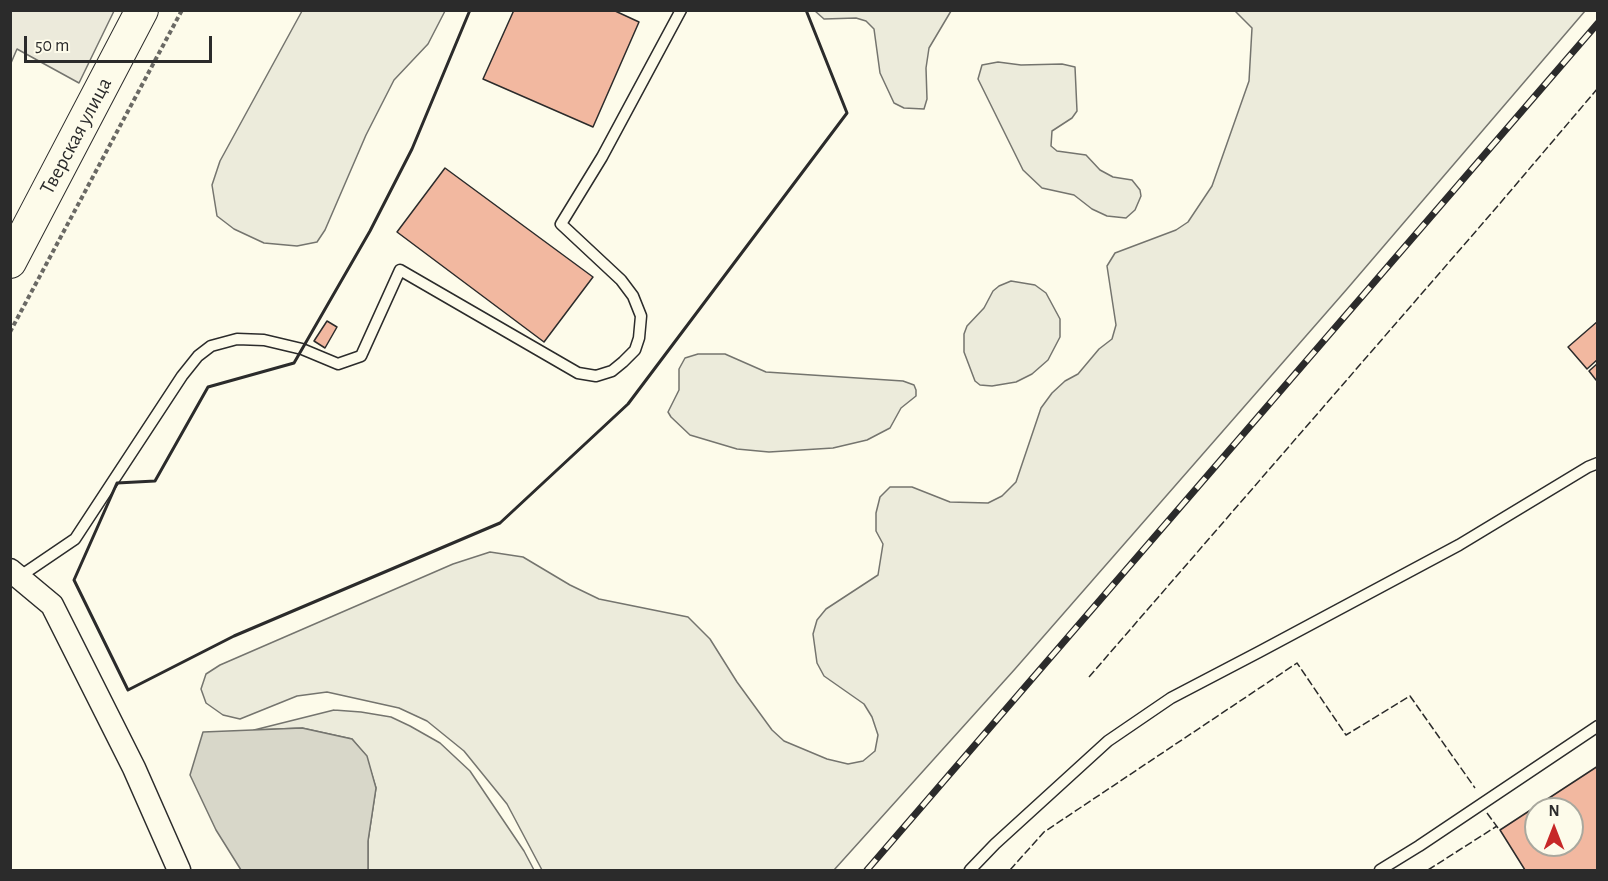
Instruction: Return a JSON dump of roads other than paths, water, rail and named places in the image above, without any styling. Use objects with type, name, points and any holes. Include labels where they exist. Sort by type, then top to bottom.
[{"type":"main road","name":"Тверская улица","points":[[10,262],[142,10]]},
{"type":"street","points":[[15,574],[52,605],[134,768],[179,870]]},
{"type":"lane","points":[[15,574],[75,539],[182,376],[198,356],[211,346],[237,339],[264,340],[302,349],[338,364],[361,356],[400,270],[578,373],[596,376],[612,371],[623,362],[635,350],[639,338],[641,316],[633,296],[621,280],[561,224],[602,157],[681,10]]},
{"type":"lane","points":[[970,870],[995,844],[1108,741],[1171,698],[1459,545],[1598,463]]},
{"type":"lane","points":[[1380,870],[1598,726]]},
{"type":"railway","points":[[867,870],[1598,23]]}]
